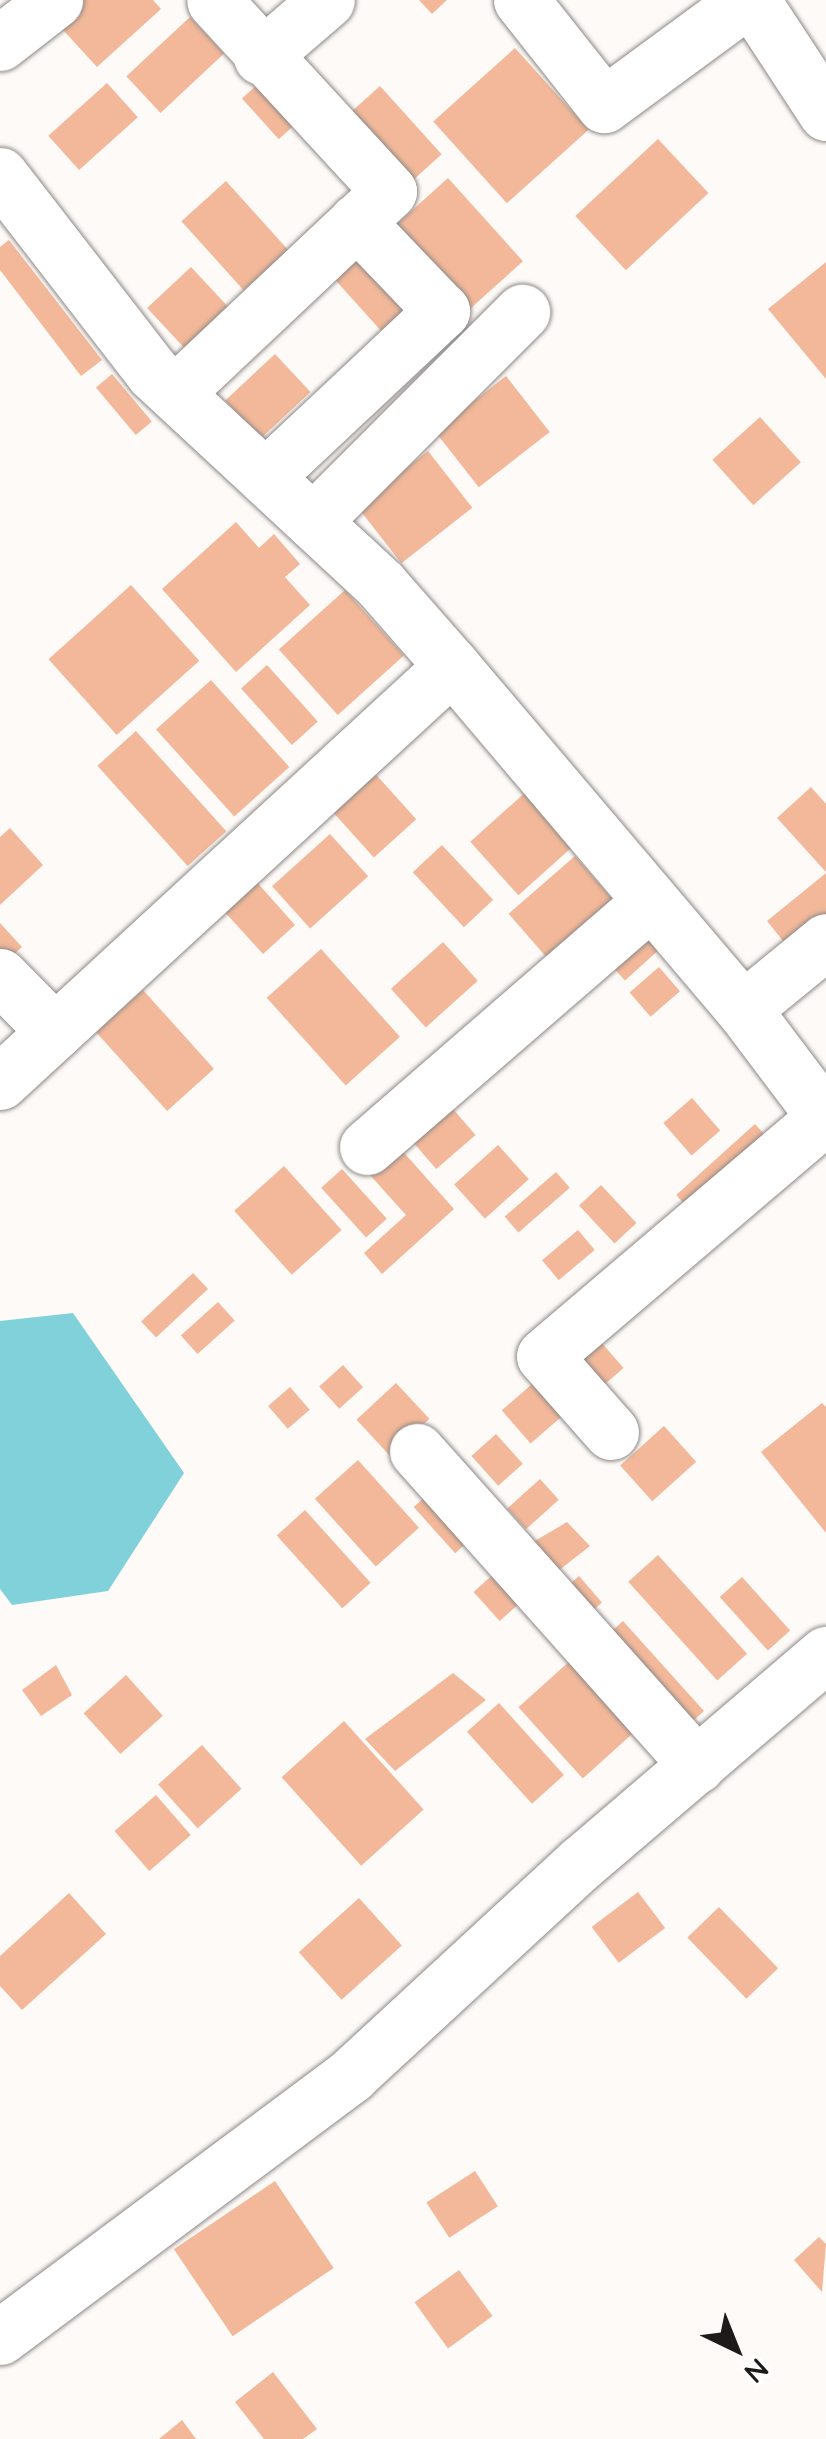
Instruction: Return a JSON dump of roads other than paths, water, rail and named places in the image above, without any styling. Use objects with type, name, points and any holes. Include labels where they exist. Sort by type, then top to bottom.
[{"type":"street","points":[[0,43],[55,0]]},
{"type":"street","points":[[261,57],[328,0]]},
{"type":"street","points":[[521,0],[604,105],[750,0],[826,113]]},
{"type":"street","points":[[175,393],[389,191],[261,57],[214,1]]},
{"type":"street","points":[[0,175],[76,282],[175,393],[313,521],[452,666],[743,1009],[825,1118],[544,1356],[611,1432]]},
{"type":"street","points":[[264,477],[442,311],[356,222]]},
{"type":"street","points":[[313,521],[522,312]]},
{"type":"street","points":[[0,1082],[452,666]]},
{"type":"street","points":[[367,1147],[650,902]]},
{"type":"street","points":[[743,1009],[826,942]]},
{"type":"street","points":[[0,976],[55,1032]]},
{"type":"street","points":[[417,1451],[698,1765]]},
{"type":"street","points":[[0,2337],[352,2075],[826,1654]]},
{"type":"water","points":[[73,1313],[184,1473],[108,1591],[12,1605],[0,1589],[0,1321]]}]
